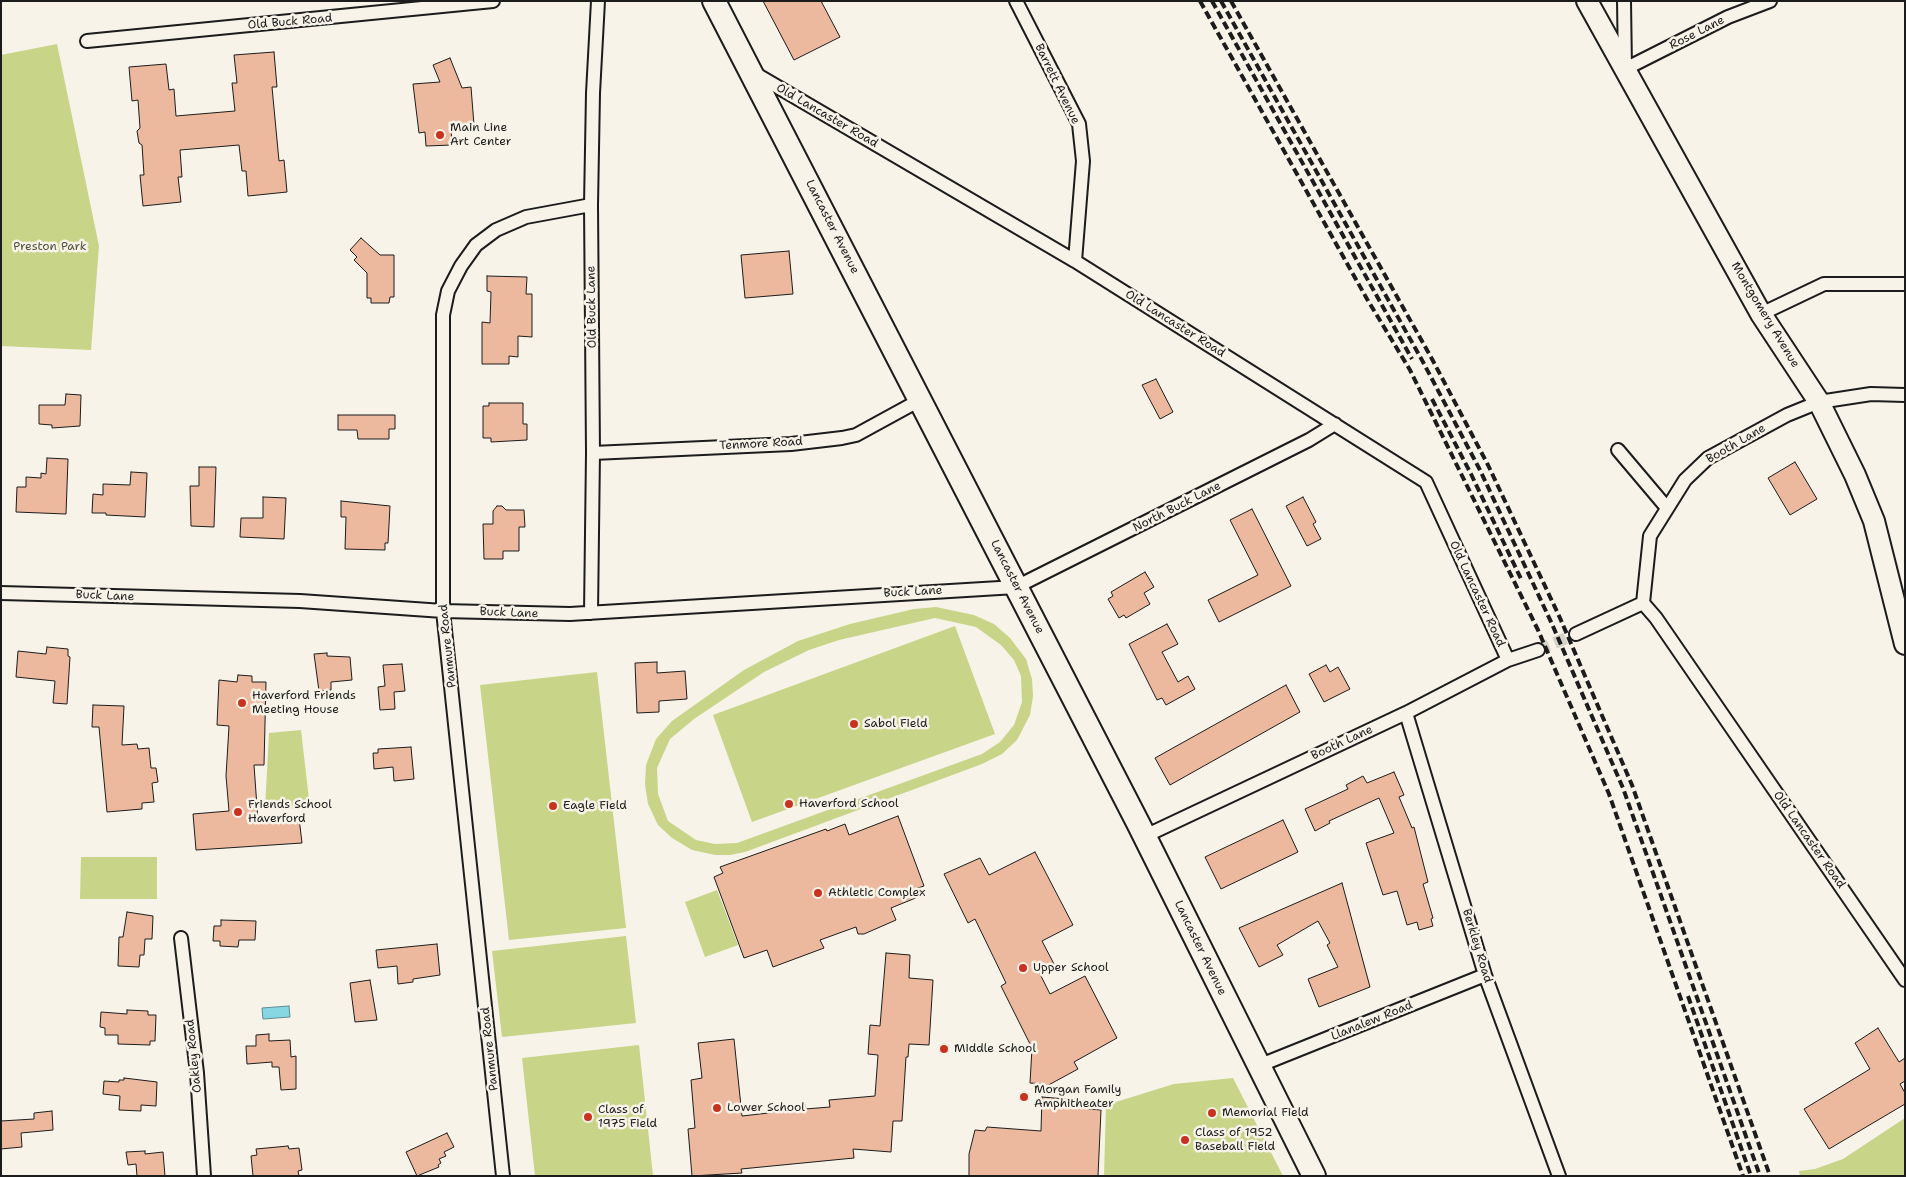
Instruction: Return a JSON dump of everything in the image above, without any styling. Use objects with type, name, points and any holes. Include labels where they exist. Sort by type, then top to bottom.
[{"type":"highway","name":"Lancaster Avenue","points":[[714,1],[752,71],[1145,836],[1314,1176]]},
{"type":"main road","name":"Montgomery Avenue","points":[[1587,1],[1761,314],[1819,402],[1855,475],[1874,521],[1905,644]]},
{"type":"street","name":"Old Buck Road","points":[[88,41],[493,1]]},
{"type":"street","name":"Old Buck Lane","points":[[591,613],[593,453],[591,205],[593,93],[598,1]]},
{"type":"street","name":"Barrett Avenue","points":[[1016,1],[1078,124],[1083,161],[1075,262]]},
{"type":"street","points":[[1624,1],[1625,69]]},
{"type":"street","name":"Rose Lane","points":[[1625,69],[1728,17],[1770,1]]},
{"type":"street","name":"Old Lancaster Road","points":[[752,71],[1075,262],[1426,482],[1508,660]]},
{"type":"street","name":"Panmure Road","points":[[503,1176],[443,611],[443,322],[448,291],[461,266],[476,246],[496,230],[526,217],[591,205]]},
{"type":"street","points":[[1761,314],[1824,284],[1905,284]]},
{"type":"street","name":"Booth Lane","points":[[1643,603],[1650,536],[1685,480],[1708,458],[1787,415],[1819,402],[1871,394],[1905,395]]},
{"type":"street","name":"Tenmore Road","points":[[593,453],[791,444],[842,438],[856,434],[920,400]]},
{"type":"street","name":"North Buck Lane","points":[[1016,587],[1309,440],[1335,424]]},
{"type":"street","points":[[1618,450],[1667,508]]},
{"type":"street","name":"Buck Lane","points":[[1,593],[300,601],[443,611],[591,613],[606,610],[1016,587]]},
{"type":"street","name":"Old Lancaster Road","points":[[1643,603],[1656,618],[1905,980]]},
{"type":"street","points":[[1576,634],[1643,603]]},
{"type":"street","name":"Booth Lane","points":[[1145,836],[1406,713],[1508,660],[1538,650]]},
{"type":"street","name":"Berkley Road","points":[[1406,713],[1485,975],[1559,1176]]},
{"type":"street","name":"Oakley Road","points":[[181,938],[197,1072],[204,1176]]},
{"type":"street","name":"Llanalew Road","points":[[1258,1066],[1485,975]]},
{"type":"green space","name":"Preston Park","points":[[57,44],[99,246],[91,350],[1,346],[1,55]]},
{"type":"green space","points":[[936,607],[974,615],[994,624],[1010,638],[1026,659],[1032,679],[1033,696],[1030,715],[1017,740],[1002,754],[982,764],[745,852],[715,855],[692,850],[672,838],[658,825],[648,804],[645,784],[646,765],[656,739],[672,721],[744,670],[798,641],[850,624],[914,609]],"holes":[[[935,618],[976,627],[1001,645],[1014,660],[1021,676],[1022,702],[1014,725],[1000,742],[982,754],[737,843],[715,844],[696,840],[668,821],[658,794],[657,768],[670,739],[694,719],[764,672],[809,650],[839,640]]]},
{"type":"green space","name":"Sabol Field","points":[[955,626],[995,734],[752,822],[713,715]]},
{"type":"green space","name":"Eagle Field","points":[[597,672],[626,928],[509,940],[480,685]]},
{"type":"green space","points":[[301,730],[310,808],[265,809],[269,733]]},
{"type":"green space","points":[[81,857],[157,857],[157,899],[80,899]]},
{"type":"green space","points":[[717,890],[738,945],[705,957],[685,902]]},
{"type":"green space","points":[[626,936],[636,1023],[502,1037],[492,951]]},
{"type":"green space","name":"Class of 1975 Field","points":[[639,1045],[653,1176],[535,1176],[522,1058]]},
{"type":"green space","name":"Memorial Field","points":[[1233,1078],[1283,1176],[1104,1176],[1106,1105],[1174,1084]]},
{"type":"green space","points":[[1905,1118],[1905,1176],[1800,1176],[1799,1171],[1815,1169],[1843,1159]]},
{"type":"water","points":[[289,1006],[290,1017],[263,1019],[262,1008]]},
{"type":"building","points":[[763,1],[821,1],[840,37],[794,60]]},
{"type":"building","points":[[274,52],[277,87],[272,87],[279,161],[284,160],[287,192],[248,196],[246,171],[242,171],[239,145],[180,150],[182,177],[178,177],[181,202],[143,206],[140,175],[144,175],[142,145],[139,143],[137,131],[140,128],[138,100],[132,101],[129,67],[166,64],[169,90],[174,89],[176,116],[235,111],[232,83],[237,83],[234,55]]},
{"type":"building","points":[[450,58],[462,88],[471,87],[474,125],[451,127],[452,145],[426,146],[425,132],[419,133],[413,84],[440,82],[433,65]]},
{"type":"building","points":[[361,238],[380,255],[394,255],[394,297],[390,297],[389,303],[371,303],[371,298],[367,298],[367,273],[354,260],[357,257],[350,250]]},
{"type":"building","points":[[789,251],[793,294],[745,298],[741,255]]},
{"type":"building","points":[[487,276],[527,277],[526,294],[532,294],[532,337],[518,336],[518,357],[509,356],[509,364],[482,364],[482,322],[490,323],[491,292],[487,291]]},
{"type":"building","points":[[1156,379],[1173,412],[1160,419],[1142,385]]},
{"type":"building","points":[[66,394],[81,395],[80,426],[52,428],[52,425],[39,424],[39,405],[65,405]]},
{"type":"building","points":[[489,403],[523,403],[523,424],[527,424],[527,440],[491,442],[491,438],[483,438],[483,406],[489,406]]},
{"type":"building","points":[[338,415],[395,415],[395,429],[389,429],[389,439],[358,439],[357,430],[338,430]]},
{"type":"building","points":[[47,458],[68,459],[66,514],[16,512],[17,487],[26,487],[26,477],[41,478],[41,473],[46,474]]},
{"type":"building","points":[[1795,462],[1817,499],[1790,515],[1768,478]]},
{"type":"building","points":[[199,467],[216,467],[214,527],[191,526],[190,486],[199,486]]},
{"type":"building","points":[[131,472],[147,473],[145,517],[92,513],[93,494],[103,495],[103,484],[130,485]]},
{"type":"building","points":[[263,497],[286,498],[284,539],[240,537],[241,518],[263,518]]},
{"type":"building","points":[[1303,497],[1316,522],[1313,524],[1321,539],[1307,546],[1286,506]]},
{"type":"building","points":[[341,501],[390,506],[388,543],[385,543],[385,550],[345,549],[346,517],[341,517]]},
{"type":"building","points":[[497,506],[502,506],[506,510],[524,510],[525,527],[519,527],[519,551],[503,551],[503,559],[484,559],[483,524],[493,524],[493,511]]},
{"type":"building","points":[[1252,509],[1291,586],[1219,622],[1208,600],[1258,575],[1230,520]]},
{"type":"building","points":[[1145,572],[1154,587],[1144,593],[1150,604],[1126,618],[1124,615],[1119,618],[1108,599],[1113,596],[1111,592]]},
{"type":"building","points":[[1167,624],[1178,644],[1162,652],[1178,682],[1188,676],[1195,689],[1166,705],[1162,698],[1157,700],[1129,644]]},
{"type":"building","points":[[47,647],[68,649],[68,656],[70,657],[67,704],[53,703],[55,681],[16,677],[18,651],[46,654]]},
{"type":"building","points":[[327,653],[327,656],[350,657],[352,680],[331,682],[331,690],[319,691],[314,654]]},
{"type":"building","points":[[657,662],[657,673],[685,671],[687,699],[659,701],[659,712],[637,713],[635,663]]},
{"type":"building","points":[[402,664],[405,691],[394,692],[395,709],[380,710],[378,687],[385,686],[383,665]]},
{"type":"building","points":[[1326,665],[1330,672],[1338,667],[1350,689],[1324,702],[1309,674]]},
{"type":"building","points":[[238,675],[252,676],[252,682],[266,682],[264,765],[254,765],[258,821],[299,818],[302,843],[196,850],[193,814],[229,811],[226,776],[229,726],[217,725],[219,680],[237,682]]},
{"type":"building","points":[[1286,685],[1300,712],[1170,785],[1155,758]]},
{"type":"building","points":[[93,705],[124,706],[122,745],[137,744],[138,749],[149,748],[151,768],[156,768],[158,782],[152,783],[154,802],[142,803],[142,809],[107,812],[99,727],[92,727]]},
{"type":"building","points":[[411,747],[414,779],[394,781],[393,767],[374,769],[373,753],[378,753],[378,749]]},
{"type":"building","points":[[1394,772],[1404,795],[1399,797],[1412,828],[1414,827],[1428,882],[1423,884],[1433,918],[1431,919],[1433,926],[1419,930],[1417,922],[1407,925],[1397,891],[1383,895],[1366,843],[1394,833],[1379,798],[1329,821],[1330,823],[1315,831],[1305,809],[1348,789],[1346,785],[1363,776],[1367,783]]},
{"type":"building","name":"Athletic Complex","points":[[898,816],[924,886],[915,889],[918,897],[891,908],[896,920],[864,934],[858,934],[856,927],[820,940],[824,948],[773,967],[767,950],[744,958],[714,877],[723,873],[720,867],[826,829],[827,831],[845,824],[849,835]]},
{"type":"building","points":[[1283,820],[1298,852],[1221,889],[1205,857]]},
{"type":"building","name":"Upper School","points":[[1035,852],[1073,925],[1042,941],[1054,964],[1039,972],[1050,994],[1085,976],[1117,1038],[1074,1062],[1078,1069],[1043,1088],[1043,1084],[1030,1083],[1032,1048],[1001,986],[1006,983],[975,919],[968,923],[944,874],[980,858],[989,875]]},
{"type":"building","points":[[1342,883],[1370,987],[1319,1007],[1308,979],[1338,967],[1327,945],[1330,943],[1318,921],[1277,945],[1283,955],[1259,967],[1239,928]]},
{"type":"building","points":[[127,912],[153,916],[152,939],[145,939],[144,955],[140,955],[139,967],[118,966],[119,937],[123,937]]},
{"type":"building","points":[[221,920],[256,921],[255,940],[239,940],[238,947],[220,946],[220,941],[213,941],[214,926],[221,926]]},
{"type":"building","points":[[437,944],[440,975],[413,979],[413,982],[398,984],[397,966],[378,968],[376,950]]},
{"type":"building","name":"Lower School","points":[[886,953],[910,955],[909,978],[933,980],[929,1045],[909,1044],[908,1057],[906,1057],[902,1121],[893,1121],[891,1152],[853,1149],[854,1158],[741,1169],[742,1173],[692,1176],[688,1129],[695,1128],[691,1080],[702,1078],[698,1043],[734,1039],[742,1116],[777,1112],[776,1106],[805,1104],[805,1109],[830,1107],[829,1100],[875,1096],[878,1055],[868,1054],[870,1025],[880,1026]]},
{"type":"building","points":[[370,980],[377,1020],[355,1022],[350,983]]},
{"type":"building","points":[[127,1010],[148,1011],[148,1015],[156,1015],[155,1041],[150,1041],[150,1045],[118,1044],[118,1035],[105,1035],[105,1028],[100,1027],[101,1012],[127,1014]]},
{"type":"building","points":[[1878,1028],[1899,1062],[1905,1058],[1905,1081],[1900,1084],[1905,1093],[1905,1104],[1829,1149],[1804,1109],[1870,1069],[1855,1043]]},
{"type":"building","points":[[269,1034],[269,1041],[290,1040],[291,1057],[296,1056],[296,1089],[281,1090],[279,1067],[272,1067],[272,1062],[247,1064],[246,1046],[256,1046],[256,1035]]},
{"type":"building","points":[[124,1078],[157,1082],[156,1106],[141,1105],[141,1111],[119,1110],[120,1096],[103,1094],[104,1081],[119,1082],[119,1080],[124,1080]]},
{"type":"building","points":[[1042,1097],[1089,1101],[1089,1109],[1101,1110],[1098,1176],[969,1176],[969,1154],[975,1130],[985,1131],[987,1127],[1041,1131]]},
{"type":"building","points":[[52,1111],[53,1130],[21,1133],[22,1147],[1,1149],[1,1121],[34,1119],[34,1113]]},
{"type":"building","points":[[447,1133],[454,1147],[444,1152],[446,1156],[439,1159],[441,1163],[438,1165],[439,1167],[417,1176],[406,1152]]},
{"type":"building","points":[[288,1146],[289,1149],[299,1148],[302,1170],[298,1171],[299,1176],[253,1176],[251,1156],[257,1155],[256,1149]]},
{"type":"building","points":[[145,1151],[145,1154],[163,1152],[165,1176],[137,1176],[136,1164],[128,1165],[126,1152]]},
{"type":"tunnel","points":[[1538,650],[1576,634]]},
{"type":"railway","points":[[1200,1],[1367,299],[1410,370],[1538,630],[1609,794],[1743,1176]]},
{"type":"railway","points":[[1212,1],[1412,359]]},
{"type":"railway","points":[[1221,1],[1423,362],[1480,470],[1552,624],[1623,788],[1760,1176]]},
{"type":"railway","points":[[1231,1],[1432,359],[1488,465],[1560,618],[1632,785],[1770,1176]]},
{"type":"railway","points":[[1432,399],[1471,474],[1522,581]]},
{"type":"railway","points":[[1688,996],[1751,1176]]},
{"type":"place","name":"Main Line Art Center","points":[[440,135]]},
{"type":"place","name":"Haverford Friends Meeting House","points":[[242,703]]},
{"type":"place","name":"Sabol Field","points":[[854,724]]},
{"type":"place","name":"Haverford School","points":[[789,804]]},
{"type":"place","name":"Eagle Field","points":[[553,806]]},
{"type":"place","name":"Friends School Haverford","points":[[238,812]]},
{"type":"place","name":"Athletic Complex","points":[[818,893]]},
{"type":"place","name":"Upper School","points":[[1023,968]]},
{"type":"place","name":"Middle School","points":[[944,1049]]},
{"type":"place","name":"Morgan Family Amphitheater","points":[[1024,1097]]},
{"type":"place","name":"Lower School","points":[[717,1108]]},
{"type":"place","name":"Memorial Field","points":[[1212,1113]]},
{"type":"place","name":"Class of 1975 Field","points":[[588,1117]]},
{"type":"place","name":"Class of 1952 Baseball Field","points":[[1185,1140]]}]
